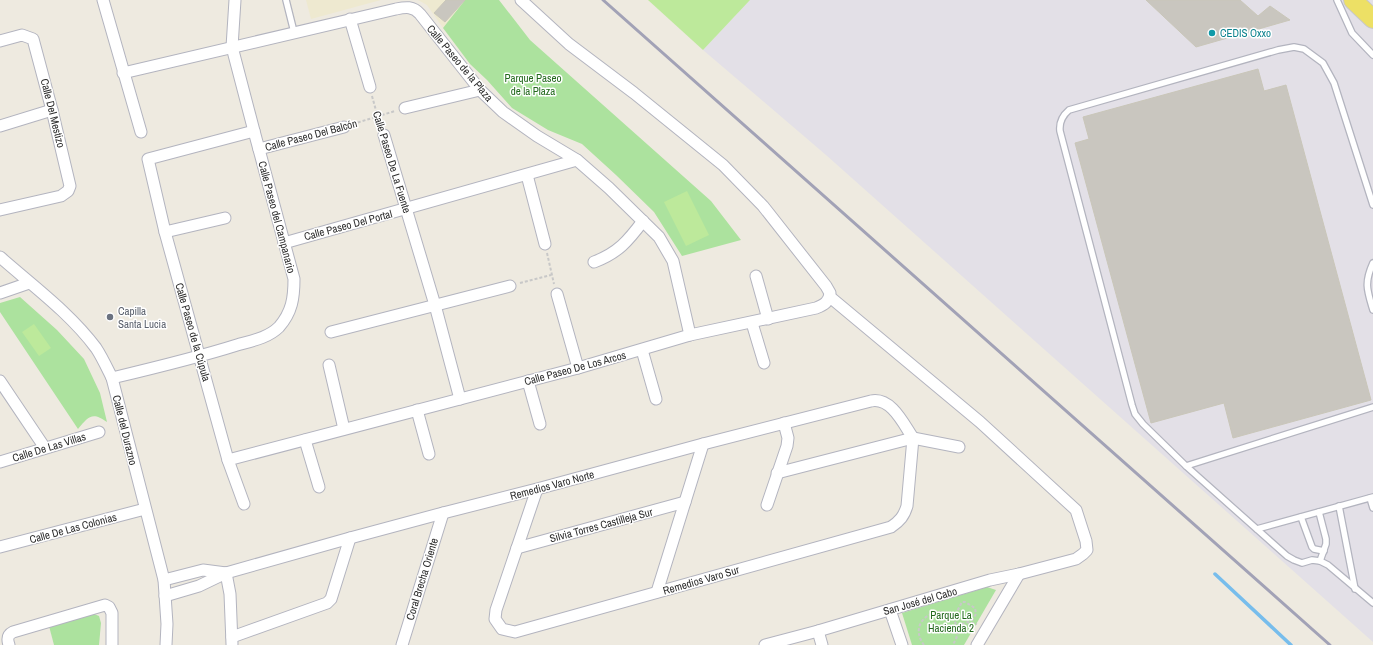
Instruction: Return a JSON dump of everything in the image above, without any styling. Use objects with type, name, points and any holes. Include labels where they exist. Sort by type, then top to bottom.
[{"type":"main road","points":[[1353,0],[1373,18]]},
{"type":"street","points":[[103,0],[141,132]]},
{"type":"street","points":[[521,0],[569,44],[634,93],[723,165],[763,206],[826,286],[830,293],[830,297]]},
{"type":"street","name":"Calle Paseo del Campanario","points":[[112,378],[200,357],[268,335],[278,328],[290,309],[294,295],[294,279],[232,46],[234,1]]},
{"type":"street","name":"Calle Paseo de la Plaza","points":[[123,73],[350,19],[406,7],[413,8],[420,14],[480,90],[503,112],[537,136],[577,160],[609,188],[659,237],[673,261],[690,336]]},
{"type":"street","points":[[350,19],[370,87]]},
{"type":"street","name":"Calle Del Mestizo","points":[[0,41],[22,35],[33,39],[70,186],[68,191],[61,196],[0,210]]},
{"type":"street","points":[[405,108],[480,90]]},
{"type":"street","points":[[0,126],[52,110]]},
{"type":"street","name":"Calle Paseo Del Balcón","points":[[259,149],[344,127]]},
{"type":"street","name":"Calle Paseo Del Balcón","points":[[148,159],[254,132]]},
{"type":"street","name":"Calle Paseo De La Fuente","points":[[384,135],[435,305],[460,399]]},
{"type":"street","name":"Calle Paseo de la Cúpula","points":[[148,159],[165,232],[228,460],[244,504]]},
{"type":"street","name":"Calle Paseo Del Portal","points":[[284,243],[577,160]]},
{"type":"street","points":[[527,175],[545,244]]},
{"type":"street","points":[[165,232],[224,218]]},
{"type":"street","points":[[594,262],[615,251],[627,241],[643,221]]},
{"type":"street","name":"Calle del Durazno","points":[[0,257],[67,315],[84,333],[97,350],[112,378],[164,580],[167,624],[166,645]]},
{"type":"street","points":[[756,276],[768,319]]},
{"type":"street","points":[[0,293],[29,283]]},
{"type":"street","points":[[331,332],[510,286]]},
{"type":"street","points":[[558,294],[578,368]]},
{"type":"street","name":"Calle Paseo De Los Arcos","points":[[228,460],[578,368],[690,336],[816,308],[824,305],[830,297]]},
{"type":"street","name":"San José del Cabo","points":[[765,645],[818,631],[990,580],[1019,574],[1076,558],[1087,550],[1086,541],[1076,510],[980,422],[830,297]]},
{"type":"street","points":[[752,322],[764,363]]},
{"type":"street","points":[[642,350],[656,399]]},
{"type":"street","points":[[329,365],[344,430]]},
{"type":"street","points":[[528,381],[540,424]]},
{"type":"street","points":[[0,382],[45,448]]},
{"type":"street","name":"Remedios Varo Norte","points":[[165,596],[199,586],[226,573],[350,538],[784,422],[878,399],[891,406],[913,438]]},
{"type":"street","points":[[417,410],[429,454]]},
{"type":"street","points":[[767,505],[787,446],[788,438],[784,422]]},
{"type":"street","name":"Calle De Las Villas","points":[[0,462],[99,432]]},
{"type":"street","points":[[777,474],[913,438],[959,447]]},
{"type":"street","name":"Remedios Varo Sur","points":[[517,548],[496,610],[495,619],[502,629],[515,632],[891,527],[904,515],[908,496],[913,438]]},
{"type":"street","points":[[305,440],[319,486]]},
{"type":"street","points":[[657,592],[703,444]]},
{"type":"street","points":[[517,548],[537,489]]},
{"type":"street","name":"Silvia Torres Castilleja Sur","points":[[517,548],[685,502]]},
{"type":"street","name":"Calle De Las Colonias","points":[[0,547],[145,509]]},
{"type":"street","name":"Coral Brecha Oriente","points":[[402,645],[443,513]]},
{"type":"street","points":[[226,573],[230,594],[232,641],[327,603],[330,599],[350,538]]},
{"type":"street","name":"Remedios Varo Norte","points":[[164,580],[203,570],[226,573]]},
{"type":"street","points":[[977,645],[1019,574]]},
{"type":"street","points":[[9,645],[8,635],[14,632],[105,605],[109,607],[112,613],[112,645]]},
{"type":"street","points":[[890,610],[902,645]]},
{"type":"street","points":[[818,631],[822,645]]},
{"type":"lane","points":[[286,0],[294,32]]},
{"type":"lane","points":[[1337,0],[1352,34],[1373,55]]},
{"type":"lane","points":[[1373,205],[1334,83],[1323,63],[1304,49],[1294,47],[1278,50],[1069,110],[1063,115],[1059,124],[1135,414],[1143,424],[1186,466],[1257,530],[1294,560],[1302,563],[1312,560],[1328,564],[1355,589],[1373,603]]},
{"type":"lane","points":[[1373,263],[1371,272],[1367,278],[1367,291],[1373,310]]},
{"type":"lane","points":[[1186,466],[1373,407]]},
{"type":"lane","points":[[1257,530],[1372,498],[1373,508]]},
{"type":"lane","points":[[1339,506],[1355,589]]},
{"type":"lane","points":[[1319,512],[1326,539],[1320,561]]},
{"type":"lane","points":[[1301,517],[1312,547],[1314,549],[1324,550]]},
{"type":"path","name":"Calle Paseo De La Fuente","points":[[370,87],[377,116],[384,135]]},
{"type":"path","name":"Calle Paseo Del Balcón","points":[[344,127],[405,108]]},
{"type":"path","points":[[545,244],[558,294]]},
{"type":"path","points":[[510,286],[552,275]]},
{"type":"path","points":[[953,618],[962,602],[965,602],[975,608],[976,614],[971,622]]},
{"type":"path","points":[[924,645],[919,636],[921,623],[924,618],[936,612],[942,612],[953,618],[957,626],[957,638],[952,645]]},
{"type":"path","points":[[957,626],[962,623],[971,622],[979,625]]},
{"type":"shaded area","points":[[306,0],[381,0],[311,19]]},
{"type":"shaded area","points":[[418,0],[465,0],[443,28],[427,5]]},
{"type":"shaded area","points":[[750,0],[1373,0],[1373,642],[826,155],[703,50]]},
{"type":"green space","name":"Parque Paseo de la Plaza","points":[[465,0],[499,0],[530,40],[711,201],[741,240],[682,256],[654,212],[582,144],[548,130],[512,108],[487,80],[470,64],[443,28]]},
{"type":"green space","points":[[648,0],[750,0],[703,50]]},
{"type":"green space","points":[[687,191],[709,235],[686,246],[664,202]]},
{"type":"green space","points":[[20,297],[57,330],[84,359],[100,393],[107,422],[94,416],[85,421],[78,429],[0,312],[0,303]]},
{"type":"green space","points":[[34,324],[51,348],[39,356],[22,332]]},
{"type":"green space","name":"Parque La Hacienda 2","points":[[987,587],[996,590],[964,645],[912,645],[902,613]]},
{"type":"green space","points":[[94,614],[99,616],[101,623],[99,645],[54,645],[49,626]]},
{"type":"building","points":[[446,0],[465,0],[445,22],[434,13]]},
{"type":"building","name":"CEDIS Oxxo","points":[[1146,0],[1240,0],[1258,16],[1270,6],[1290,20],[1196,47]]},
{"type":"building","points":[[1258,69],[1264,91],[1286,85],[1371,400],[1233,438],[1224,403],[1151,423],[1075,143],[1089,139],[1083,117]]},
{"type":"waterway","points":[[1215,574],[1291,645]]},
{"type":"railway","points":[[603,0],[1330,645]]},
{"type":"place","name":"CEDIS Oxxo","points":[[1212,33]]},
{"type":"place","name":"Capilla Santa Lucia","points":[[110,317]]}]
